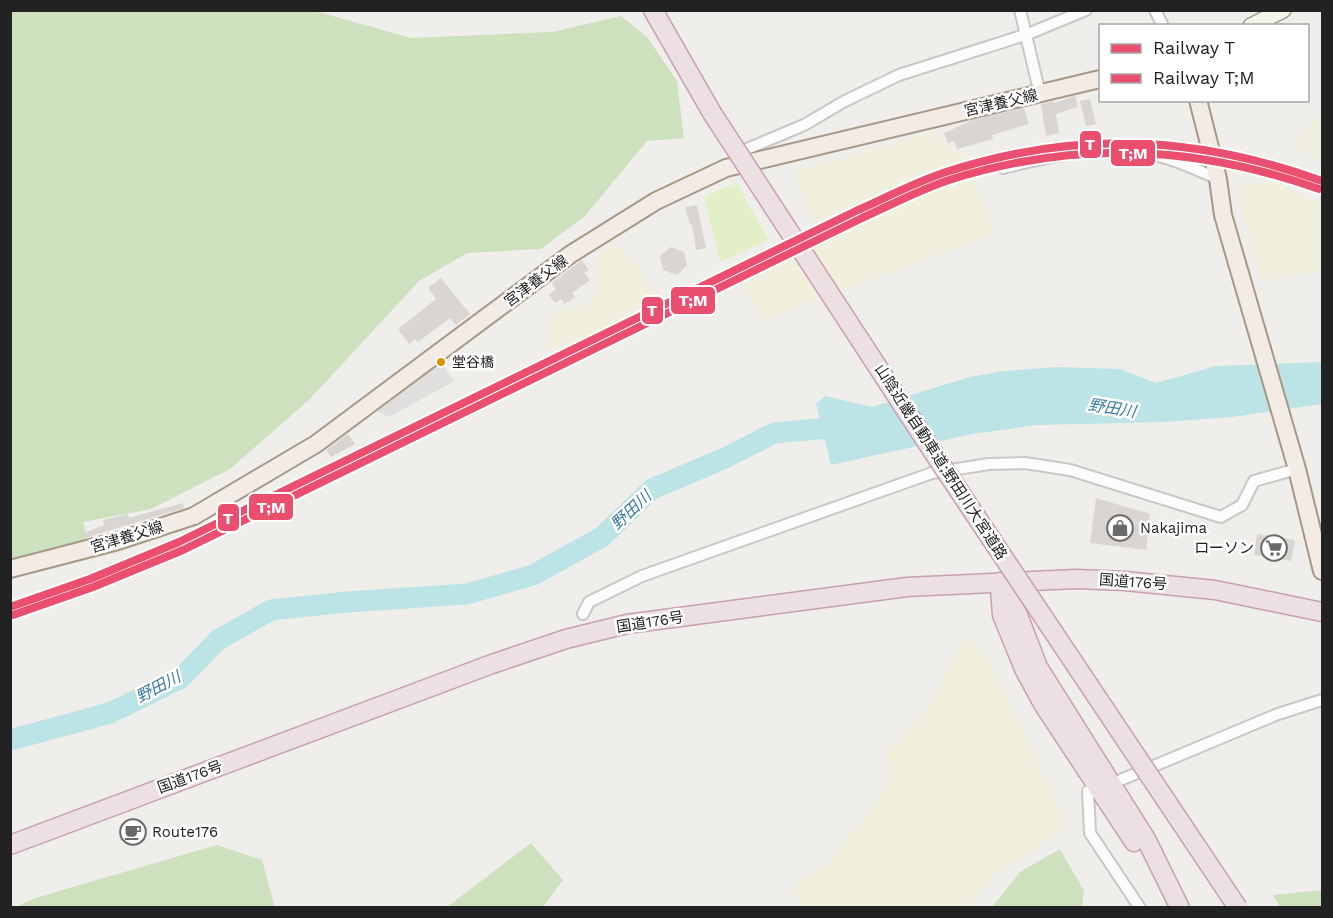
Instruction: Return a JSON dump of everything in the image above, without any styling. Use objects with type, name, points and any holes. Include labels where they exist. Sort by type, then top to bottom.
[{"type":"highway","name":"山陰近畿自動車道;野田川大宮道路","points":[[653,10],[712,113],[937,458],[1238,908]]},
{"type":"highway","name":"国道176号","points":[[10,845],[492,664],[566,639],[627,624],[873,592],[1000,582],[1076,579],[1167,584],[1215,590],[1323,612]]},
{"type":"highway","points":[[1000,582],[1002,615],[1025,671],[1043,704],[1138,848],[1167,908]]},
{"type":"highway","points":[[1000,582],[1018,615],[1038,667],[1146,839],[1180,908]]},
{"type":"main road","points":[[1255,24],[1283,10]]},
{"type":"main road","name":"宮津養父線","points":[[10,569],[118,541],[195,516],[316,444],[571,254],[656,201],[726,168],[1099,79]]},
{"type":"main road","points":[[1199,102],[1218,179],[1223,214],[1248,307],[1296,465],[1323,571]]},
{"type":"street","points":[[1020,10],[1028,34],[1040,94]]},
{"type":"street","points":[[726,168],[747,149],[804,125],[845,101],[899,75],[1028,34],[1086,10]]},
{"type":"street","points":[[1155,10],[1162,24]]},
{"type":"street","points":[[1003,168],[1068,152],[1129,151],[1163,157],[1218,179]]},
{"type":"street","points":[[583,615],[589,602],[642,576],[932,473],[998,464],[1025,463],[1070,470],[1221,517],[1242,506],[1254,481],[1296,465]]},
{"type":"street","points":[[1118,781],[1278,714],[1323,700]]},
{"type":"street","points":[[1093,789],[1088,791],[1090,832],[1140,908]]},
{"type":"green space","points":[[11,11],[315,11],[411,38],[552,32],[621,16],[647,37],[677,81],[684,138],[647,141],[585,216],[541,249],[467,253],[419,281],[309,400],[230,469],[151,509],[83,522],[88,545],[11,563]]},
{"type":"green space","points":[[1322,112],[1322,161],[1292,146]]},
{"type":"green space","points":[[934,132],[953,151],[963,152],[970,159],[929,171],[813,223],[794,172]]},
{"type":"green space","points":[[973,176],[995,234],[761,320],[743,285],[903,202]]},
{"type":"green space","points":[[1275,182],[1322,205],[1322,270],[1262,281],[1237,186]]},
{"type":"green space","points":[[736,183],[769,240],[720,262],[704,197]]},
{"type":"green space","points":[[608,245],[621,249],[638,266],[656,298],[582,340],[545,350],[551,315],[592,302],[596,289],[598,258]]},
{"type":"green space","points":[[965,635],[989,661],[1068,826],[989,879],[969,907],[801,907],[793,886],[826,865],[887,789],[888,751],[932,704]]},
{"type":"green space","points":[[531,843],[563,880],[543,907],[447,907]]},
{"type":"green space","points":[[217,845],[262,860],[275,907],[16,907],[35,898]]},
{"type":"green space","points":[[1060,849],[1084,891],[1082,907],[992,907],[1020,872]]},
{"type":"green space","points":[[1322,890],[1322,907],[1280,907],[1273,895]]},
{"type":"shaded area","points":[[441,362],[454,381],[389,417],[378,411]]},
{"type":"water","points":[[1322,362],[1322,404],[1232,417],[1165,422],[1037,425],[972,434],[831,465],[816,404],[825,396],[872,407],[970,377],[1003,371],[1058,367],[1120,369],[1156,383],[1216,366]]},
{"type":"building","points":[[1075,96],[1078,107],[1056,114],[1059,133],[1046,136],[1041,104],[1053,101],[1054,103]]},
{"type":"building","points":[[1090,99],[1096,124],[1086,126],[1080,101]]},
{"type":"building","points":[[1024,108],[1029,124],[992,135],[993,139],[957,149],[954,141],[948,143],[944,133],[973,120]]},
{"type":"building","points":[[697,205],[706,248],[696,250],[692,225],[690,225],[685,207]]},
{"type":"building","points":[[671,247],[684,252],[687,265],[677,275],[663,270],[660,256]]},
{"type":"building","points":[[582,260],[589,270],[584,273],[590,280],[572,293],[575,297],[565,304],[561,299],[555,303],[549,295],[556,289],[552,283]]},
{"type":"building","points":[[441,278],[470,314],[456,325],[450,318],[418,342],[415,339],[409,344],[398,329],[436,299],[428,288]]},
{"type":"building","points":[[348,434],[355,444],[331,457],[326,450]]},
{"type":"building","name":"Nakajima","points":[[1096,498],[1150,514],[1146,550],[1090,543]]},
{"type":"building","points":[[183,503],[184,508],[85,538],[83,533],[104,525],[103,520],[128,514],[129,518]]},
{"type":"building","name":"ローソン","points":[[1257,534],[1295,540],[1291,561],[1254,555]]},
{"type":"building","name":"Route176","points":[[121,824],[145,824],[145,841],[120,840]]},
{"type":"waterway","name":"野田川","points":[[10,740],[110,713],[181,678],[218,640],[271,610],[467,594],[533,575],[602,537],[652,489],[725,458],[774,433],[850,426]]},
{"type":"rail line","name":"T","points":[[10,607],[90,579],[179,542],[858,210],[946,172],[994,158],[1042,149],[1088,144],[1135,144],[1181,147],[1228,154],[1322,181]]},
{"type":"rail line","name":"T;M","points":[[13,615],[93,587],[183,550],[862,218],[949,180],[996,167],[1043,158],[1135,153],[1180,156],[1226,163],[1319,189]]},
{"type":"place","name":"堂谷橋","points":[[441,362]]},
{"type":"place","name":"Nakajima","points":[[1120,528]]},
{"type":"place","name":"ローソン","points":[[1274,548]]},
{"type":"place","name":"Route176","points":[[133,832]]}]
